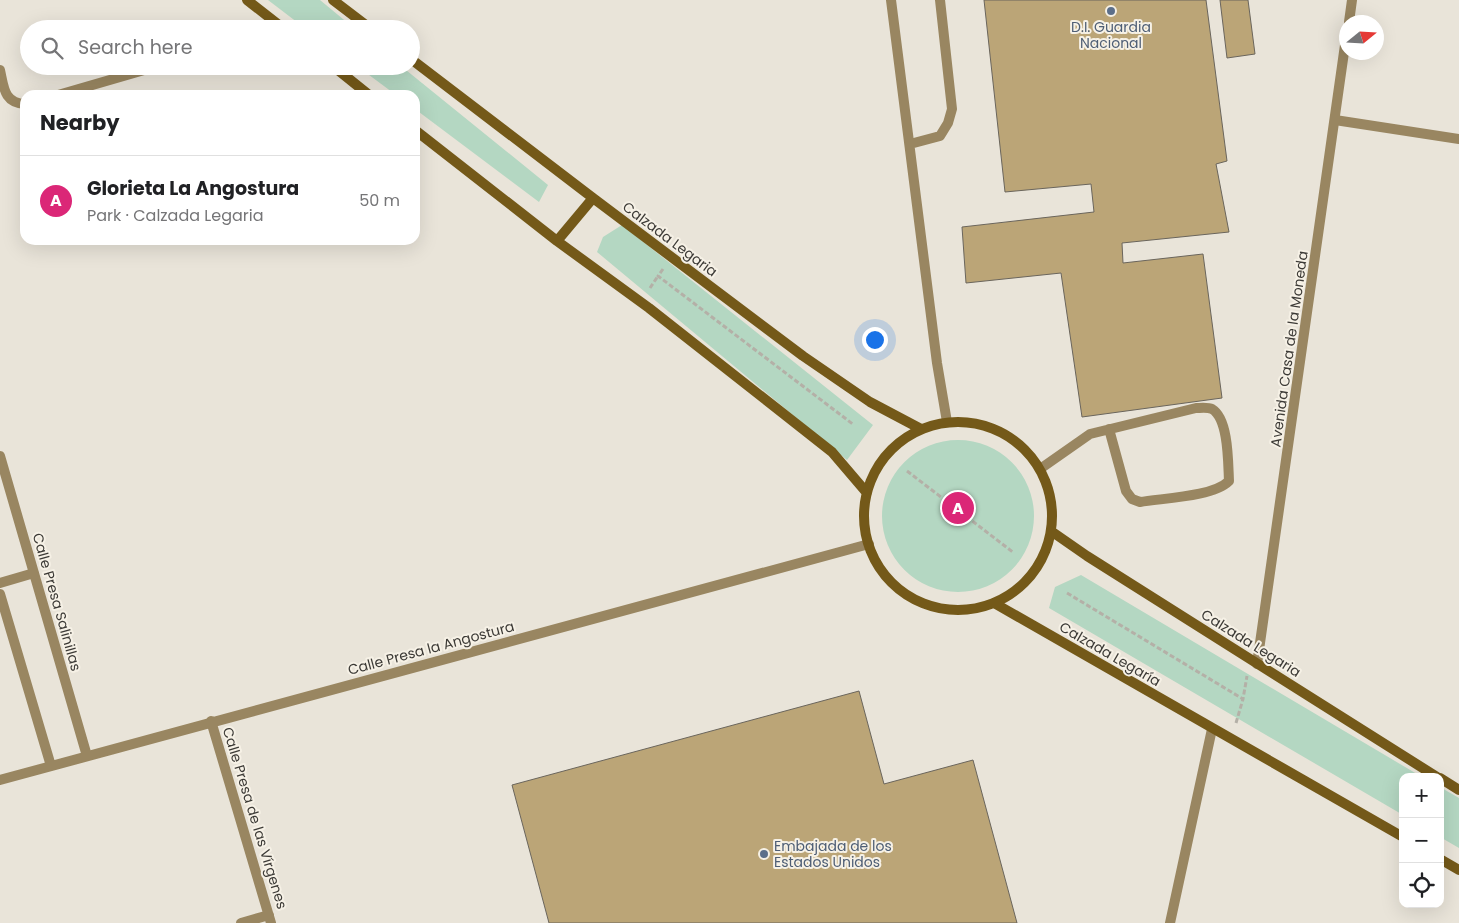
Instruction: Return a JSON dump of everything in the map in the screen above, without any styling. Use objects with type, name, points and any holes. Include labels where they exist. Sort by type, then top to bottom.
[{"type":"main road","points":[[247,0],[271,20]]},
{"type":"main road","points":[[333,0],[359,20]]},
{"type":"main road","name":"Calzada Legaria","points":[[420,66],[671,258],[803,356],[870,402],[921,429]]},
{"type":"main road","points":[[344,75],[363,90]]},
{"type":"main road","points":[[420,134],[832,452],[867,493]]},
{"type":"main road","points":[[557,241],[593,198]]},
{"type":"main road","points":[[947,422],[974,423],[1001,432],[1023,448],[1040,469],[1047,486],[1051,504],[1051,531],[1046,548],[1034,571],[1016,590],[994,603],[960,610],[943,609],[918,601],[904,592],[885,574],[875,560],[869,544],[864,515],[867,493],[876,471],[887,454],[901,441],[921,429],[947,422]]},
{"type":"main road","name":"Calzada Legaria","points":[[1051,531],[1087,556],[1431,773]]},
{"type":"main road","name":"Calzada Legaría","points":[[994,603],[1212,729]]},
{"type":"main road","points":[[1212,729],[1399,835]]},
{"type":"main road","name":"Calzada Legaria","points":[[1444,781],[1459,790]]},
{"type":"main road","points":[[1444,861],[1459,870]]},
{"type":"street","points":[[891,0],[937,363],[947,422]]},
{"type":"street","points":[[910,144],[940,136],[948,123],[952,109],[940,0]]},
{"type":"street","points":[[1350,15],[1352,0]]},
{"type":"street","name":"Avenida Casa de la Moneda","points":[[1254,662],[1343,60]]},
{"type":"street","points":[[0,70],[9,99],[15,104],[20,104]]},
{"type":"street","points":[[75,90],[127,75]]},
{"type":"street","points":[[1335,120],[1459,139]]},
{"type":"street","points":[[1040,469],[1090,434],[1109,429],[1196,408],[1211,409],[1219,416],[1224,425],[1229,482],[1211,492],[1140,502],[1132,499],[1126,491],[1109,429]]},
{"type":"street","name":"Calle Presa Salinillas","points":[[0,456],[87,756]]},
{"type":"street","name":"Calle Presa la Angostura","points":[[0,780],[211,721],[869,544]]},
{"type":"street","points":[[0,583],[34,573]]},
{"type":"street","points":[[0,594],[51,766]]},
{"type":"street","name":"Calle Presa de las Vírgenes","points":[[211,721],[270,919]]},
{"type":"street","points":[[1170,923],[1212,729]]},
{"type":"street","points":[[241,923],[270,919]]},
{"type":"path","points":[[671,258],[658,276],[854,425]]},
{"type":"path","points":[[907,471],[1014,554]]},
{"type":"path","points":[[1067,593],[1243,699]]},
{"type":"path","points":[[1231,740],[1254,662]]},
{"type":"green space","points":[[268,0],[320,0],[344,20],[294,20]]},
{"type":"green space","points":[[369,75],[412,75],[548,185],[539,202],[420,113],[420,90],[389,90]]},
{"type":"green space","points":[[622,225],[873,425],[847,460],[597,252],[603,237]]},
{"type":"green space","points":[[958,440],[987,446],[1000,453],[1011,463],[1021,474],[1028,487],[1034,516],[1028,545],[1021,558],[1011,569],[1000,579],[987,586],[958,592],[929,586],[916,579],[905,569],[895,558],[888,545],[882,516],[888,487],[895,474],[905,463],[916,453],[929,446]]},
{"type":"green space","points":[[1081,575],[1415,773],[1399,773],[1399,813],[1049,608],[1055,587]]},
{"type":"green space","points":[[1444,789],[1459,798],[1459,848],[1444,839]]},
{"type":"building","points":[[984,0],[1206,0],[1227,161],[1216,164],[1229,232],[1122,243],[1123,263],[1203,254],[1222,398],[1082,417],[1061,273],[966,283],[962,227],[1094,212],[1091,184],[1005,192]]},
{"type":"building","points":[[1220,0],[1248,0],[1255,54],[1227,58]]},
{"type":"building","name":"Embajada de los Estados Unidos","points":[[859,691],[884,784],[973,760],[1017,923],[549,923],[512,785]]},
{"type":"place","name":"D.I. Guardia Nacional","points":[[1111,11]]},
{"type":"place","name":"Glorieta La Angostura","points":[[958,508]]},
{"type":"place","name":"Embajada de los Estados Unidos","points":[[764,854]]}]
